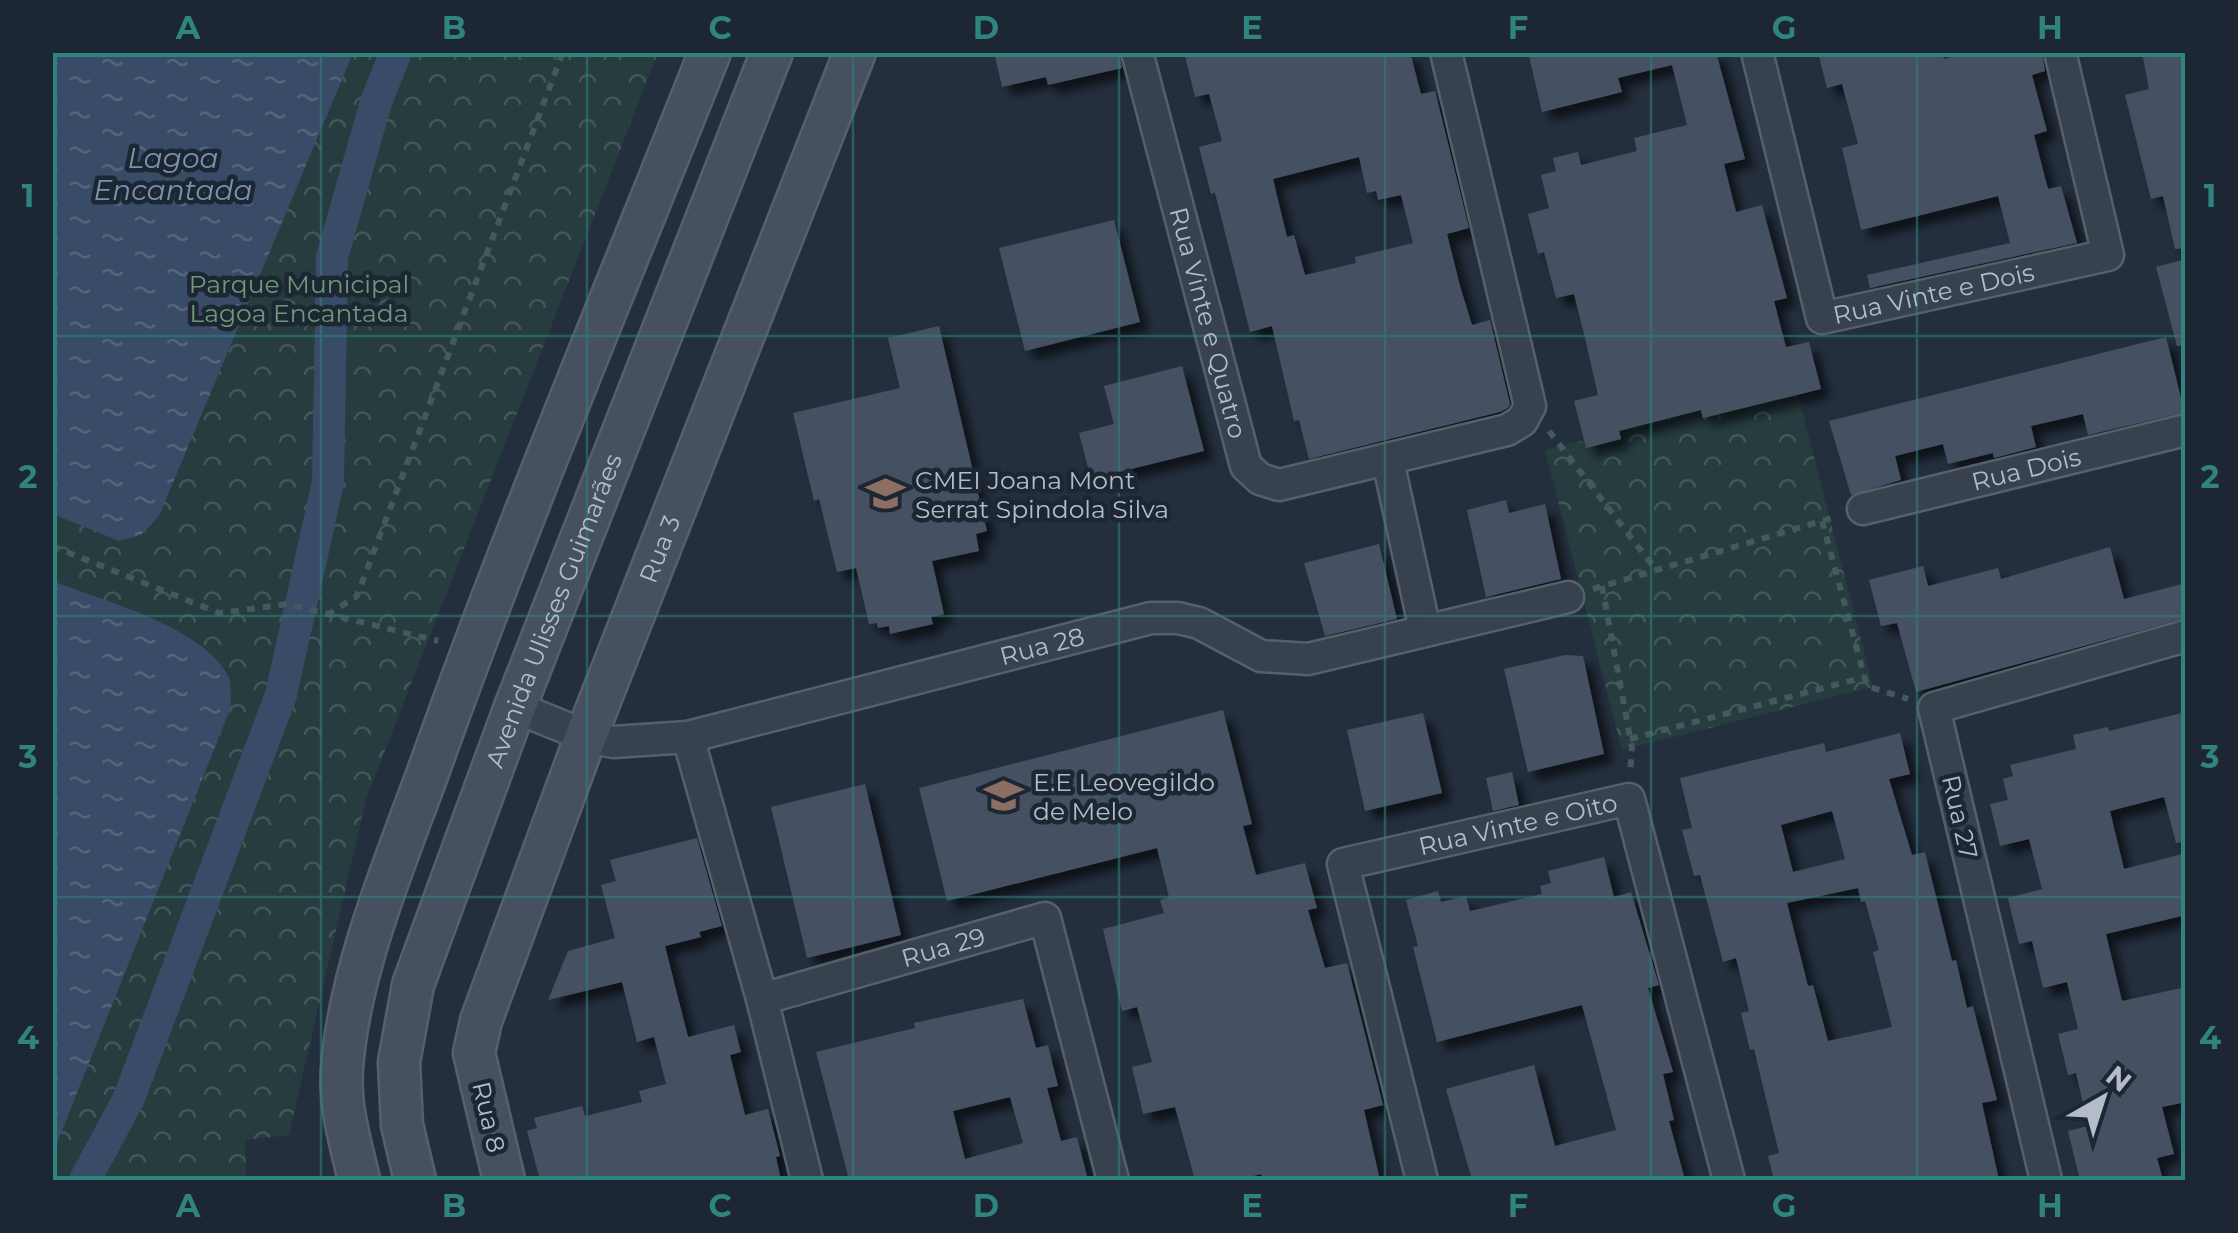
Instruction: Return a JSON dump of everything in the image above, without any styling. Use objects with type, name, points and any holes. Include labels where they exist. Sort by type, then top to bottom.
[{"type":"main road","points":[[359,1180],[342,1100],[345,1039],[354,992],[466,667],[710,52]]},
{"type":"main road","name":"Avenida Ulisses Guimarães","points":[[415,1180],[402,1124],[399,1062],[413,985],[516,706],[772,52]]},
{"type":"main road","name":"Rua 3","points":[[474,1053],[481,1021],[586,736],[855,52]]},
{"type":"main road","points":[[466,667],[516,706]]},
{"type":"main road","name":"Rua 8","points":[[474,1053],[504,1180]]},
{"type":"street","name":"Rua Vinte e Quatro","points":[[1138,52],[1246,466],[1260,480],[1279,485],[1508,430],[1522,421],[1530,406]]},
{"type":"street","points":[[1446,52],[1530,406]]},
{"type":"street","name":"Rua Vinte e Dois","points":[[1757,52],[1822,318],[2108,255],[2060,52]]},
{"type":"street","name":"Rua Dois","points":[[1864,509],[2186,430]]},
{"type":"street","points":[[1388,461],[1425,630]]},
{"type":"street","name":"Rua 28","points":[[516,706],[586,736],[613,742],[688,737],[1152,618],[1199,623],[1261,656],[1308,658],[1568,596]]},
{"type":"street","points":[[1934,708],[2186,636]]},
{"type":"street","name":"Rua 27","points":[[1934,708],[2046,1180]]},
{"type":"street","points":[[688,737],[762,999],[807,1180]]},
{"type":"street","name":"Rua Vinte e Oito","points":[[1422,1180],[1342,864],[1629,799],[1729,1180]]},
{"type":"street","name":"Rua 29","points":[[762,999],[1044,918],[1113,1180]]},
{"type":"path","points":[[327,615],[357,596],[562,52]]},
{"type":"path","points":[[1530,406],[1656,570]]},
{"type":"path","points":[[1568,596],[1864,509]]},
{"type":"path","points":[[1822,521],[1868,686],[1934,708]]},
{"type":"path","points":[[52,546],[219,614],[288,604],[466,667]]},
{"type":"path","points":[[1602,586],[1630,739],[1629,799]]},
{"type":"path","points":[[1630,739],[1865,677]]},
{"type":"green space","name":"Parque Municipal Lagoa Encantada","points":[[52,53],[658,53],[366,799],[289,1135],[245,1140],[246,1180],[53,1180]]},
{"type":"green space","points":[[1796,387],[1873,687],[1622,750],[1545,450]]},
{"type":"water","name":"Lagoa Encantada","points":[[52,53],[353,53],[159,516],[141,535],[119,541],[53,514]]},
{"type":"water","points":[[53,581],[150,618],[198,643],[228,676],[231,707],[53,1153]]},
{"type":"building","points":[[994,52],[1119,52],[1122,68],[1048,85],[1046,77],[1002,87]]},
{"type":"building","points":[[1184,52],[1410,52],[1421,94],[1435,91],[1469,228],[1447,234],[1460,286],[1472,325],[1490,320],[1508,408],[1309,459],[1299,420],[1294,421],[1272,326],[1250,332],[1215,193],[1211,194],[1199,147],[1222,141],[1209,94],[1195,97]],"holes":[[[1359,157],[1367,193],[1376,191],[1378,200],[1401,195],[1413,243],[1355,257],[1356,263],[1305,275],[1294,235],[1287,237],[1273,179]]]},
{"type":"building","points":[[1528,52],[1716,52],[1745,159],[1724,164],[1736,212],[1762,205],[1787,298],[1774,301],[1786,347],[1809,342],[1821,389],[1703,418],[1701,410],[1619,431],[1621,439],[1586,448],[1574,401],[1598,395],[1585,338],[1574,294],[1556,298],[1544,252],[1538,254],[1528,214],[1549,208],[1541,175],[1556,171],[1553,158],[1578,152],[1581,165],[1637,151],[1634,138],[1687,125],[1672,65],[1618,78],[1622,92],[1542,112]]},
{"type":"building","points":[[1818,52],[1942,52],[1944,59],[1969,52],[2042,52],[2045,71],[2032,75],[2047,131],[2034,135],[2048,189],[2061,186],[2077,243],[1870,288],[1867,275],[2010,243],[1998,196],[1861,230],[1842,148],[1858,144],[1842,84],[1827,88]]},
{"type":"building","points":[[2142,52],[2186,52],[2186,248],[2175,249],[2163,196],[2151,199],[2125,95],[2149,89]]},
{"type":"building","points":[[1114,220],[1140,322],[1025,351],[999,248]]},
{"type":"building","points":[[2186,259],[2186,345],[2177,346],[2156,267]]},
{"type":"building","points":[[939,326],[987,531],[976,534],[979,551],[932,561],[944,614],[931,617],[933,624],[890,634],[889,626],[878,628],[877,623],[869,624],[856,568],[837,572],[819,499],[814,501],[793,413],[900,388],[888,338]]},
{"type":"building","points":[[2166,337],[2181,398],[2186,397],[2186,412],[2088,435],[2083,414],[2031,426],[2036,447],[1994,458],[1993,453],[1948,464],[1943,444],[1895,456],[1901,480],[1851,495],[1829,421]]},
{"type":"building","points":[[1182,366],[1204,451],[1091,479],[1079,433],[1114,424],[1104,386]]},
{"type":"building","points":[[1506,500],[1509,513],[1545,504],[1561,579],[1486,597],[1467,510]]},
{"type":"building","points":[[1379,544],[1397,619],[1325,636],[1304,563]]},
{"type":"building","points":[[2110,547],[2124,599],[2186,583],[2186,618],[1916,692],[1897,623],[1881,626],[1869,580],[1923,566],[1928,586],[1998,568],[2001,579]]},
{"type":"building","points":[[1565,655],[1583,656],[1604,754],[1528,772],[1504,669]]},
{"type":"building","points":[[1223,710],[1252,824],[1243,826],[1256,875],[1305,863],[1317,908],[1308,910],[1325,968],[1347,963],[1383,1105],[1364,1110],[1380,1180],[1262,1180],[1261,1174],[1238,1180],[1195,1180],[1175,1107],[1143,1114],[1132,1067],[1152,1062],[1137,1007],[1122,1011],[1103,929],[1164,913],[1160,900],[1169,897],[1157,848],[947,901],[919,788]]},
{"type":"building","points":[[2186,712],[2186,842],[2176,843],[2164,797],[2110,811],[2124,869],[2186,853],[2186,915],[2106,934],[2122,1001],[2186,987],[2186,1102],[2162,1107],[2174,1154],[2157,1158],[2163,1180],[2080,1180],[2068,1131],[2088,1126],[2076,1073],[2068,1075],[2058,1034],[2078,1029],[2067,982],[2043,988],[2032,941],[2019,944],[2008,898],[2042,889],[2029,839],[2000,846],[1990,804],[2008,800],[2003,779],[2013,776],[2010,765],[2076,749],[2073,735],[2108,727],[2109,731]]},
{"type":"building","points":[[1423,713],[1442,793],[1365,811],[1347,730]]},
{"type":"building","points":[[1900,733],[1910,774],[1889,779],[1912,855],[1925,852],[1952,961],[1956,960],[1967,1008],[1973,1006],[1997,1100],[1982,1103],[1999,1180],[1774,1180],[1768,1156],[1779,1153],[1754,1049],[1750,1050],[1741,1013],[1749,1011],[1736,958],[1723,962],[1700,875],[1694,876],[1682,830],[1692,828],[1680,778],[1824,743],[1826,752]],"holes":[[[1832,811],[1845,859],[1793,872],[1781,825]],[[1858,888],[1879,950],[1873,952],[1892,1027],[1828,1041],[1813,985],[1808,986],[1787,903]]]},
{"type":"building","points":[[1512,772],[1519,805],[1493,811],[1486,778]]},
{"type":"building","points":[[865,784],[901,935],[807,958],[771,807]]},
{"type":"building","points":[[697,838],[722,926],[699,932],[701,937],[665,946],[688,1037],[734,1025],[741,1052],[730,1055],[745,1115],[768,1109],[780,1156],[776,1157],[781,1180],[540,1180],[527,1131],[537,1128],[534,1118],[582,1106],[585,1116],[642,1102],[639,1091],[666,1084],[654,1037],[637,1042],[622,982],[548,1000],[568,951],[615,938],[601,885],[616,881],[610,860]]},
{"type":"building","points":[[1604,857],[1614,897],[1631,892],[1659,985],[1648,988],[1673,1072],[1663,1074],[1674,1120],[1669,1121],[1685,1180],[1472,1180],[1446,1089],[1534,1065],[1555,1146],[1616,1130],[1582,1005],[1437,1042],[1413,947],[1418,946],[1406,900],[1438,891],[1441,902],[1466,896],[1470,911],[1542,894],[1540,886],[1551,883],[1548,871]]},
{"type":"building","points":[[1023,999],[1036,1048],[1048,1045],[1058,1086],[1047,1088],[1061,1141],[1077,1137],[1087,1176],[1069,1180],[849,1180],[816,1052],[915,1028],[914,1023]],"holes":[[[1010,1097],[1023,1143],[965,1159],[953,1111]]]},
{"type":"waterway","points":[[85,1180],[129,1098],[281,695],[328,482],[332,257],[376,102],[396,52]]},
{"type":"place","name":"CMEI Joana Mont Serrat Spindola Silva","points":[[885,494]]},
{"type":"place","name":"E.E Leovegildo de Melo","points":[[1003,796]]}]
